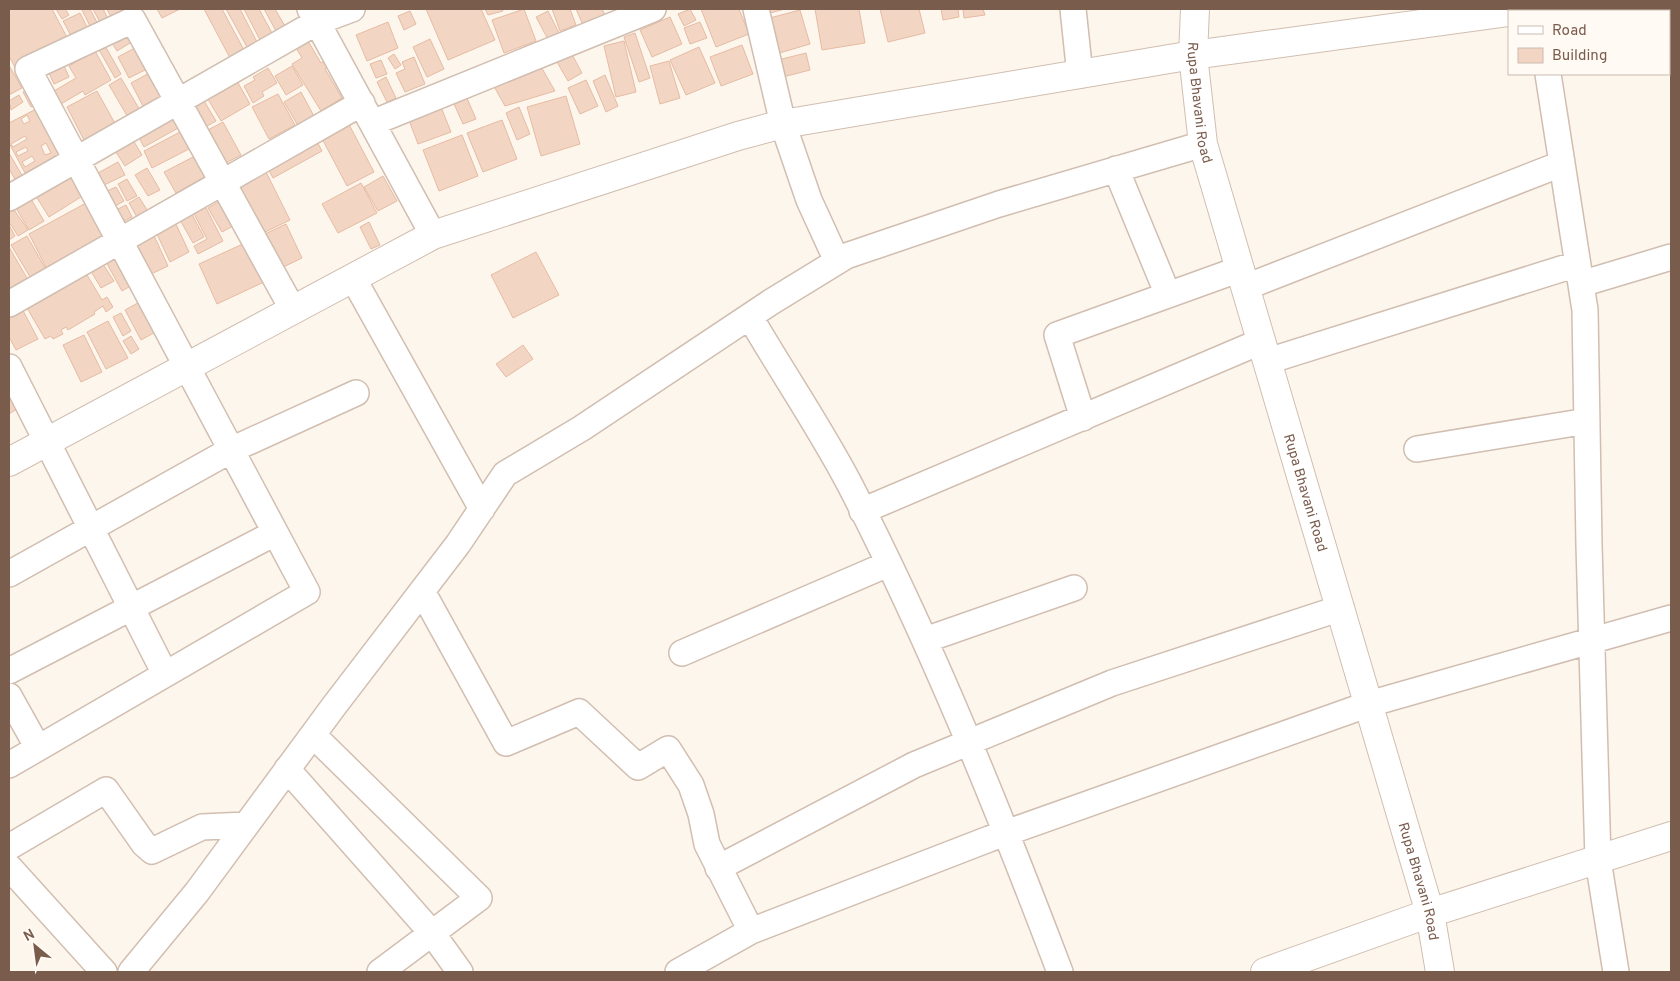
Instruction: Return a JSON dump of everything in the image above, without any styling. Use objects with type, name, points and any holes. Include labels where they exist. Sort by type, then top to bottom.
[{"type":"street","points":[[9,198],[178,102],[314,16],[352,9]]},
{"type":"street","points":[[9,304],[222,182],[367,113],[653,9]]},
{"type":"street","points":[[756,9],[782,124],[809,200],[837,261]]},
{"type":"street","points":[[1073,9],[1080,75]]},
{"type":"street","name":"Rupa Bhavani Road","points":[[1195,9],[1193,55],[1203,144],[1430,913],[1440,972]]},
{"type":"street","points":[[9,462],[433,234],[738,136],[782,124],[1193,55],[1508,12]]},
{"type":"street","points":[[314,16],[433,234]]},
{"type":"street","points":[[9,765],[307,592],[28,69],[133,20],[292,310]]},
{"type":"street","points":[[1548,75],[1585,310],[1598,860],[1616,972]]},
{"type":"street","points":[[131,972],[196,892],[422,591],[505,474],[582,428],[846,256],[999,204],[1203,144]]},
{"type":"street","points":[[1083,418],[1057,335],[1168,295],[1243,278],[1561,164]]},
{"type":"street","points":[[1116,169],[1168,295]]},
{"type":"street","points":[[862,511],[1083,418],[1265,351],[1579,274],[1671,257]]},
{"type":"street","points":[[353,278],[482,509]]},
{"type":"street","points":[[750,317],[848,482],[925,640],[1006,833],[1060,972]]},
{"type":"street","points":[[9,367],[164,674]]},
{"type":"street","points":[[9,574],[231,450],[356,393]]},
{"type":"street","points":[[1417,449],[1587,421]]},
{"type":"street","points":[[9,671],[275,533]]},
{"type":"street","points":[[682,653],[888,564]]},
{"type":"street","points":[[925,640],[1074,588]]},
{"type":"street","points":[[422,591],[506,743],[579,712],[638,767],[668,749],[691,785],[707,844],[751,932]]},
{"type":"street","points":[[718,868],[914,766],[968,743],[1112,683],[1341,608]]},
{"type":"street","points":[[678,972],[751,932],[1006,833],[1369,704],[1671,618]]},
{"type":"street","points":[[9,696],[38,748]]},
{"type":"street","points":[[313,735],[480,898],[380,972]]},
{"type":"street","points":[[287,769],[432,933],[460,972]]},
{"type":"street","points":[[9,847],[106,790],[144,844],[152,851],[202,827],[246,825]]},
{"type":"street","points":[[1265,972],[1430,913],[1671,836]]},
{"type":"street","points":[[9,867],[104,972]]},
{"type":"building","points":[[9,9],[52,9],[70,43],[17,71],[9,56]]},
{"type":"building","points":[[56,9],[65,9],[69,15],[62,19]]},
{"type":"building","points":[[90,9],[102,32],[95,36],[82,10]]},
{"type":"building","points":[[93,9],[103,9],[112,26],[104,30]]},
{"type":"building","points":[[107,9],[133,9],[114,23]]},
{"type":"building","points":[[157,9],[180,9],[162,18]]},
{"type":"building","points":[[204,9],[222,9],[244,50],[230,58]]},
{"type":"building","points":[[226,9],[240,9],[257,42],[247,47]]},
{"type":"building","points":[[244,9],[259,9],[272,33],[260,40]]},
{"type":"building","points":[[264,9],[275,9],[285,26],[276,31]]},
{"type":"building","points":[[426,9],[481,9],[495,40],[448,60]]},
{"type":"building","points":[[485,9],[502,9],[503,11],[488,15]]},
{"type":"building","points":[[524,9],[536,41],[504,53],[492,20]]},
{"type":"building","points":[[552,9],[570,9],[576,25],[560,31]]},
{"type":"building","points":[[576,9],[602,9],[605,15],[583,25]]},
{"type":"building","points":[[690,9],[696,20],[684,26],[678,14]]},
{"type":"building","points":[[701,9],[739,9],[749,34],[716,47]]},
{"type":"building","points":[[765,9],[785,9],[766,14]]},
{"type":"building","points":[[815,9],[859,9],[865,43],[822,50]]},
{"type":"building","points":[[880,9],[919,9],[925,33],[888,42]]},
{"type":"building","points":[[941,9],[958,9],[959,17],[943,20]]},
{"type":"building","points":[[963,9],[983,9],[985,15],[964,18]]},
{"type":"building","points":[[800,10],[810,44],[776,54],[766,19]]},
{"type":"building","points":[[410,11],[416,24],[404,30],[398,16]]},
{"type":"building","points":[[548,11],[561,37],[550,43],[536,17]]},
{"type":"building","points":[[80,13],[92,37],[76,45],[63,21]]},
{"type":"building","points":[[670,17],[682,44],[652,57],[640,30]]},
{"type":"building","points":[[388,22],[398,48],[367,61],[356,35]]},
{"type":"building","points":[[700,22],[707,38],[690,44],[684,28]]},
{"type":"building","points":[[132,24],[140,37],[117,51],[109,38]]},
{"type":"building","points":[[635,33],[650,78],[639,82],[624,37]]},
{"type":"building","points":[[305,36],[321,63],[329,58],[333,64],[325,69],[342,98],[321,111],[292,64],[302,58],[293,43]]},
{"type":"building","points":[[430,39],[444,69],[427,77],[413,47]]},
{"type":"building","points":[[624,41],[636,92],[616,97],[604,46]]},
{"type":"building","points":[[144,43],[155,65],[129,78],[118,57]]},
{"type":"building","points":[[104,44],[121,74],[115,78],[98,48]]},
{"type":"building","points":[[742,45],[753,74],[721,86],[710,57]]},
{"type":"building","points":[[568,47],[582,73],[568,81],[553,55]]},
{"type":"building","points":[[699,47],[715,83],[686,95],[670,60]]},
{"type":"building","points":[[95,51],[111,80],[85,95],[83,91],[61,104],[54,91],[76,78],[69,66]]},
{"type":"building","points":[[806,53],[810,70],[779,78],[774,61]]},
{"type":"building","points":[[394,54],[401,65],[395,69],[388,58]]},
{"type":"building","points":[[60,57],[69,77],[54,84],[45,64]]},
{"type":"building","points":[[414,57],[425,84],[405,92],[396,73],[405,69],[402,62]]},
{"type":"building","points":[[381,60],[387,74],[376,78],[370,64]]},
{"type":"building","points":[[669,61],[680,98],[660,104],[650,66]]},
{"type":"building","points":[[540,65],[555,91],[505,106],[492,83]]},
{"type":"building","points":[[292,66],[303,85],[286,95],[275,76]]},
{"type":"building","points":[[9,68],[22,88],[9,95]]},
{"type":"building","points":[[268,68],[277,83],[262,92],[264,96],[253,103],[244,86],[255,80],[253,77]]},
{"type":"building","points":[[153,71],[166,97],[144,108],[131,83]]},
{"type":"building","points":[[233,74],[250,104],[221,121],[203,91]]},
{"type":"building","points":[[605,75],[618,106],[606,112],[593,81]]},
{"type":"building","points":[[386,77],[396,98],[387,102],[377,82]]},
{"type":"building","points":[[121,78],[141,112],[129,119],[109,85]]},
{"type":"building","points":[[586,80],[598,106],[580,114],[568,88]]},
{"type":"building","points":[[34,86],[41,102],[31,107],[23,92]]},
{"type":"building","points":[[463,89],[476,119],[463,124],[450,95]]},
{"type":"building","points":[[97,91],[117,127],[86,144],[67,107]]},
{"type":"building","points":[[301,92],[316,120],[300,129],[284,102]]},
{"type":"building","points":[[200,94],[216,121],[198,131],[182,104]]},
{"type":"building","points":[[278,94],[295,125],[269,139],[252,107]]},
{"type":"building","points":[[19,95],[23,102],[11,110],[9,101]]},
{"type":"building","points":[[566,96],[580,144],[541,156],[527,107]]},
{"type":"building","points":[[439,102],[451,132],[418,144],[407,115]]},
{"type":"building","points":[[42,106],[66,151],[25,173],[9,143],[9,123]],"holes":[[[27,115],[30,121],[24,124],[21,119]],[[25,136],[27,139],[13,147],[11,144]],[[46,143],[51,153],[45,155],[41,146]],[[26,147],[28,151],[18,156],[16,152]],[[32,156],[35,161],[25,167],[22,162]]]},
{"type":"building","points":[[519,107],[530,134],[517,140],[506,113]]},
{"type":"building","points":[[172,112],[180,127],[144,147],[136,132]]},
{"type":"building","points":[[345,117],[374,172],[347,186],[318,131]]},
{"type":"building","points":[[502,120],[517,159],[483,172],[467,133]]},
{"type":"building","points":[[223,122],[241,155],[220,166],[202,133]]},
{"type":"building","points":[[180,132],[189,149],[152,168],[144,151]]},
{"type":"building","points":[[313,134],[322,151],[273,178],[264,161]]},
{"type":"building","points":[[130,135],[142,155],[125,166],[112,146]]},
{"type":"building","points":[[462,135],[478,176],[439,191],[423,150]]},
{"type":"building","points":[[9,153],[23,177],[16,181],[9,169]]},
{"type":"building","points":[[195,156],[206,176],[176,193],[164,172]]},
{"type":"building","points":[[118,162],[125,175],[104,185],[98,173]]},
{"type":"building","points":[[263,166],[290,220],[257,236],[230,182]]},
{"type":"building","points":[[67,168],[84,195],[49,217],[32,190]]},
{"type":"building","points":[[147,168],[160,190],[148,196],[135,175]]},
{"type":"building","points":[[383,176],[397,201],[378,211],[364,187]]},
{"type":"building","points":[[127,179],[137,196],[127,201],[118,184]]},
{"type":"building","points":[[361,183],[377,213],[338,233],[322,204]]},
{"type":"building","points":[[116,187],[124,201],[115,206],[107,191]]},
{"type":"building","points":[[28,194],[44,221],[29,230],[13,203]]},
{"type":"building","points":[[139,197],[149,213],[138,219],[129,203]]},
{"type":"building","points":[[222,200],[235,225],[222,232],[208,208]]},
{"type":"building","points":[[88,202],[109,241],[49,273],[29,234]]},
{"type":"building","points":[[203,202],[223,241],[198,254],[194,246],[207,239],[191,208]]},
{"type":"building","points":[[10,204],[28,230],[18,236],[9,222]]},
{"type":"building","points":[[126,205],[132,217],[120,223],[114,211]]},
{"type":"building","points":[[187,205],[204,237],[193,243],[175,211]]},
{"type":"building","points":[[174,220],[189,252],[170,262],[155,230]]},
{"type":"building","points":[[369,222],[380,245],[371,249],[360,227]]},
{"type":"building","points":[[286,224],[302,258],[275,271],[259,237]]},
{"type":"building","points":[[9,225],[15,236],[9,240]]},
{"type":"building","points":[[151,229],[168,266],[149,275],[132,238]]},
{"type":"building","points":[[27,236],[48,273],[33,282],[11,245]]},
{"type":"building","points":[[245,243],[264,282],[217,304],[199,264]]},
{"type":"building","points":[[9,247],[31,285],[13,295],[9,287]]},
{"type":"building","points":[[536,252],[559,295],[513,318],[491,275]]},
{"type":"building","points":[[123,253],[139,281],[122,291],[106,262]]},
{"type":"building","points":[[101,261],[114,281],[101,288],[89,268]]},
{"type":"building","points":[[84,270],[102,300],[107,297],[113,307],[106,312],[103,306],[94,312],[95,314],[68,330],[66,327],[61,330],[63,334],[53,339],[51,336],[45,339],[27,308],[39,302],[36,297]]},
{"type":"building","points":[[145,299],[161,329],[141,340],[125,310]]},
{"type":"building","points":[[20,305],[38,339],[16,350],[9,337],[9,311]]},
{"type":"building","points":[[121,313],[131,331],[123,336],[113,317]]},
{"type":"building","points":[[108,321],[128,358],[106,369],[87,332]]},
{"type":"building","points":[[84,335],[102,372],[81,382],[63,345]]},
{"type":"building","points":[[131,336],[139,349],[131,354],[123,341]]},
{"type":"building","points":[[523,345],[533,359],[506,377],[496,364]]},
{"type":"building","points":[[9,384],[23,405],[9,414]]}]
